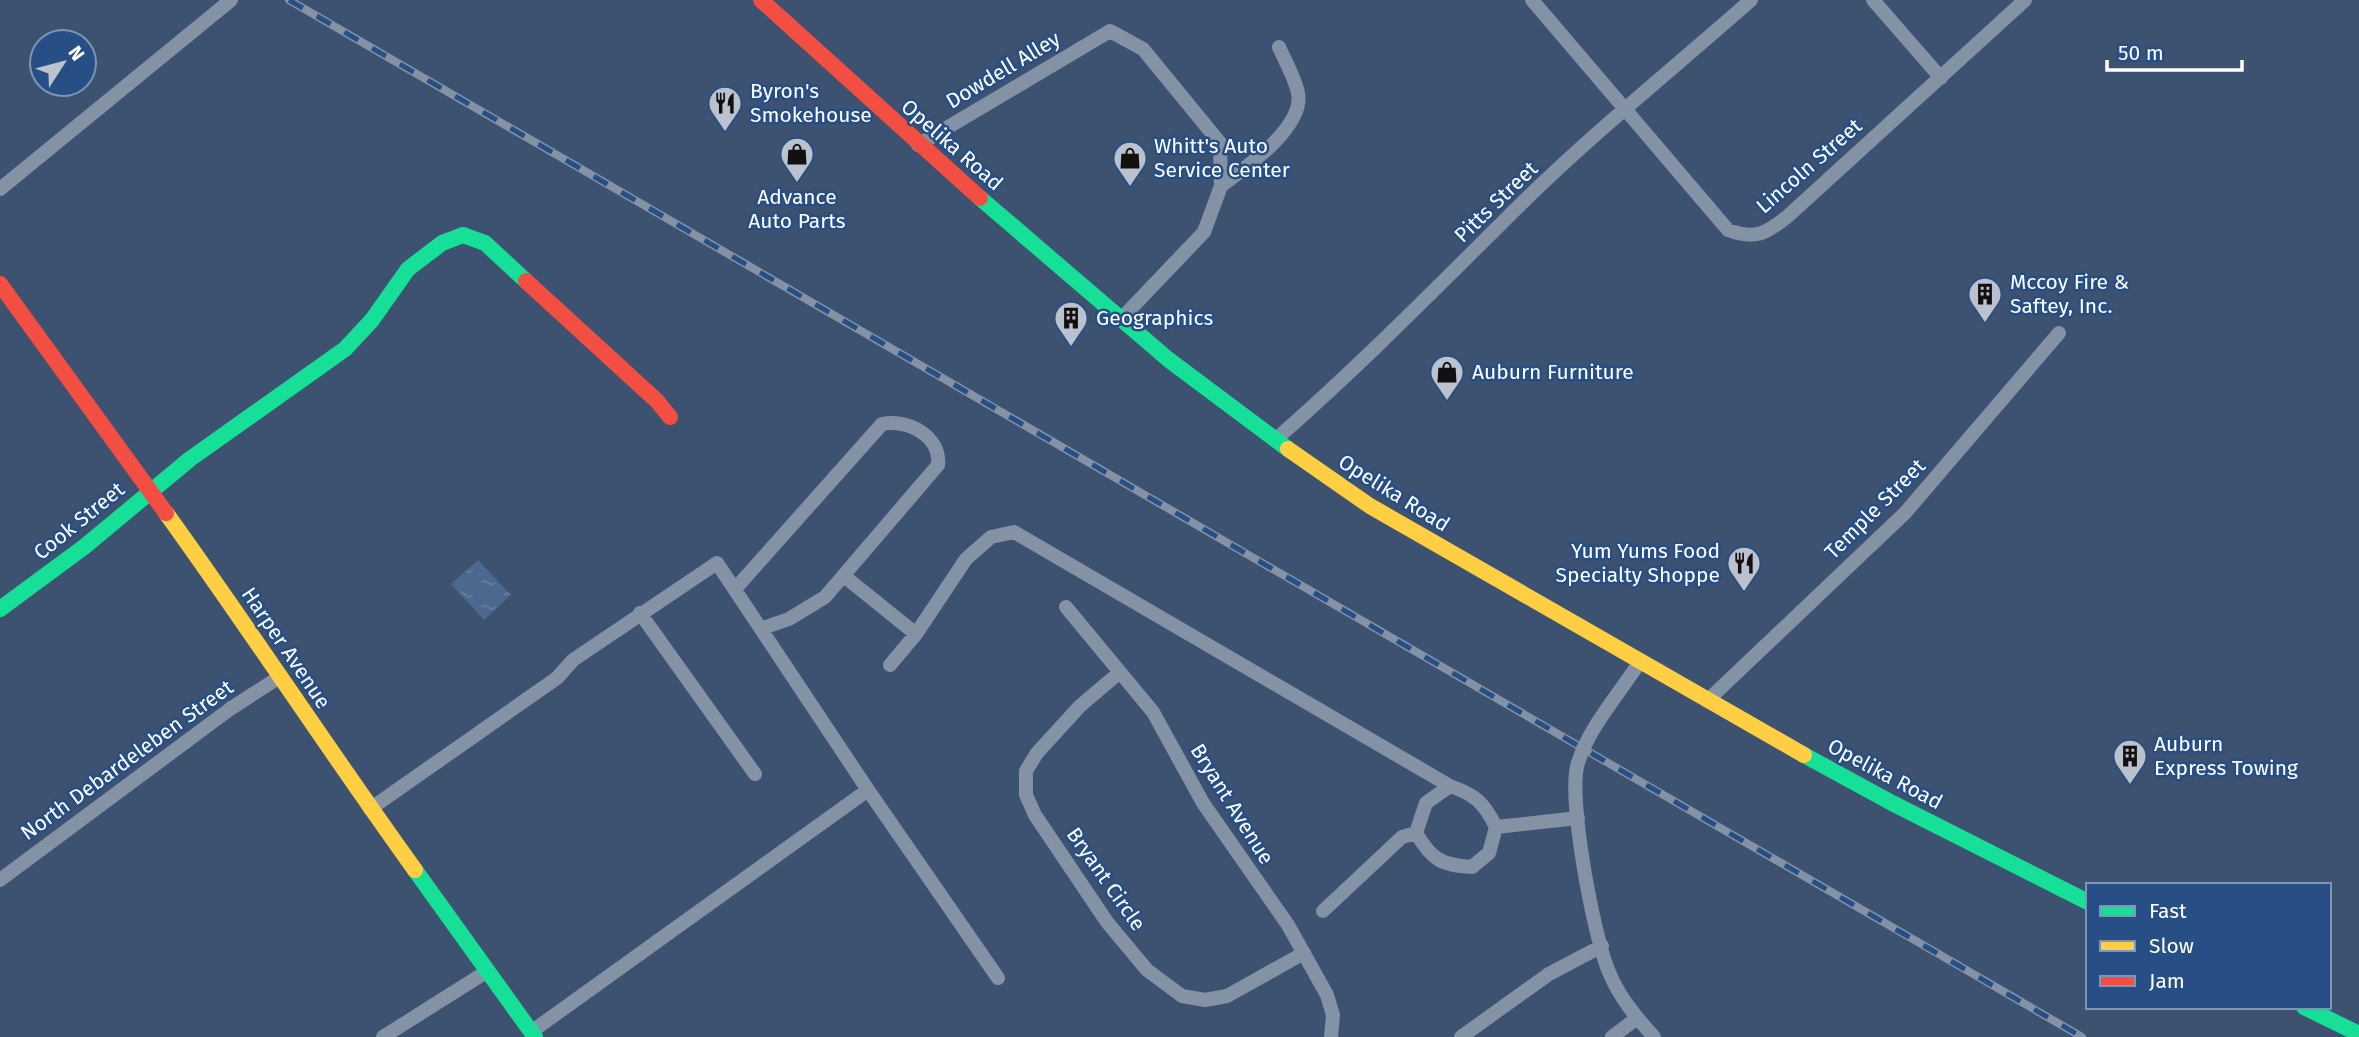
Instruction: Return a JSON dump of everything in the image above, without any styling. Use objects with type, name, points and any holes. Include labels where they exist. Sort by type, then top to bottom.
[{"type":"street","points":[[0,189],[231,0]]},
{"type":"street","name":"Opelika Road","points":[[761,0],[918,145],[1170,360],[1275,440],[1370,506],[1707,701],[1892,803],[2086,901]]},
{"type":"street","name":"Lincoln Street","points":[[1532,0],[1728,230],[1747,237],[1770,230],[1788,216],[2025,0]]},
{"type":"street","name":"Pitts Street","points":[[1275,440],[1435,293],[1522,203],[1751,0]]},
{"type":"street","points":[[1873,0],[1941,78]]},
{"type":"street","name":"Dowdell Alley","points":[[918,145],[1110,31],[1143,49],[1220,143],[1221,186]]},
{"type":"street","points":[[1122,318],[1204,232],[1221,186],[1263,153],[1291,123],[1299,95],[1279,47]]},
{"type":"street","name":"Cook Street","points":[[0,609],[85,547],[151,490],[345,349],[372,320],[408,269],[442,243],[463,235],[485,243],[657,401],[670,418]]},
{"type":"street","name":"Harper Avenue","points":[[0,284],[151,490],[370,809],[533,1035]]},
{"type":"street","name":"Temple Street","points":[[1707,701],[1905,513],[2059,333]]},
{"type":"street","points":[[735,589],[883,424],[904,423],[924,434],[939,452],[938,465],[844,576],[816,602],[789,619],[763,628]]},
{"type":"street","points":[[890,665],[916,634],[966,559],[991,537],[1014,532],[1450,786],[1467,792],[1486,806],[1496,828],[1489,853],[1472,867],[1448,866],[1434,858],[1416,833]]},
{"type":"street","points":[[370,809],[557,678],[573,660],[717,563],[763,628],[868,790],[999,978]]},
{"type":"street","points":[[844,576],[916,634]]},
{"type":"street","name":"Bryant Avenue","points":[[1066,607],[1153,712],[1203,803],[1304,953],[1327,995],[1333,1015],[1331,1037]]},
{"type":"street","points":[[640,613],[755,774]]},
{"type":"street","points":[[1639,663],[1585,745],[1577,764],[1575,783],[1583,866],[1607,969],[1619,994],[1654,1037]]},
{"type":"street","name":"Bryant Circle","points":[[1120,672],[1080,706],[1037,753],[1026,771],[1026,795],[1035,815],[1107,922],[1139,961],[1164,985],[1182,996],[1205,1000],[1227,996],[1304,953]]},
{"type":"street","name":"North Debardeleben Street","points":[[0,880],[230,709],[281,676]]},
{"type":"street","points":[[1416,833],[1426,803],[1450,786]]},
{"type":"street","points":[[533,1035],[868,790]]},
{"type":"street","points":[[1496,828],[1578,818]]},
{"type":"street","points":[[1323,911],[1402,837],[1416,833]]},
{"type":"street","points":[[1461,1037],[1549,974],[1602,946]]},
{"type":"street","points":[[383,1037],[486,972]]},
{"type":"street","points":[[2308,1009],[2359,1034]]},
{"type":"street","points":[[1612,1037],[1637,1018]]},
{"type":"water","points":[[478,560],[511,595],[484,620],[451,584]]},
{"type":"railway","points":[[289,0],[2082,1037]]},
{"type":"traffic: fast","points":[[980,198],[1169,360],[1288,449]]},
{"type":"traffic: fast","points":[[0,609],[84,547],[190,459],[345,349],[372,320],[408,269],[442,243],[463,235],[485,243],[526,281]]},
{"type":"traffic: fast","points":[[1804,755],[1892,803],[2086,901]]},
{"type":"traffic: fast","points":[[415,870],[535,1037]]},
{"type":"traffic: fast","points":[[2308,1009],[2359,1034]]},
{"type":"traffic: slow","points":[[1288,449],[1370,506],[1804,755]]},
{"type":"traffic: slow","points":[[166,513],[415,870]]},
{"type":"traffic: jam","points":[[761,0],[980,198]]},
{"type":"traffic: jam","points":[[526,281],[657,401],[670,417]]},
{"type":"traffic: jam","points":[[0,284],[166,513]]},
{"type":"place","name":"Byron's Smokehouse","points":[[725,133]]},
{"type":"place","name":"Advance Auto Parts","points":[[797,184]]},
{"type":"place","name":"Whitt's Auto Service Center","points":[[1130,188]]},
{"type":"place","name":"Mccoy Fire & Saftey, Inc.","points":[[1985,324]]},
{"type":"place","name":"Geographics","points":[[1071,348]]},
{"type":"place","name":"Auburn Furniture","points":[[1447,402]]},
{"type":"place","name":"Yum Yums Food Specialty Shoppe","points":[[1744,593]]},
{"type":"place","name":"Auburn Express Towing","points":[[2130,786]]}]
